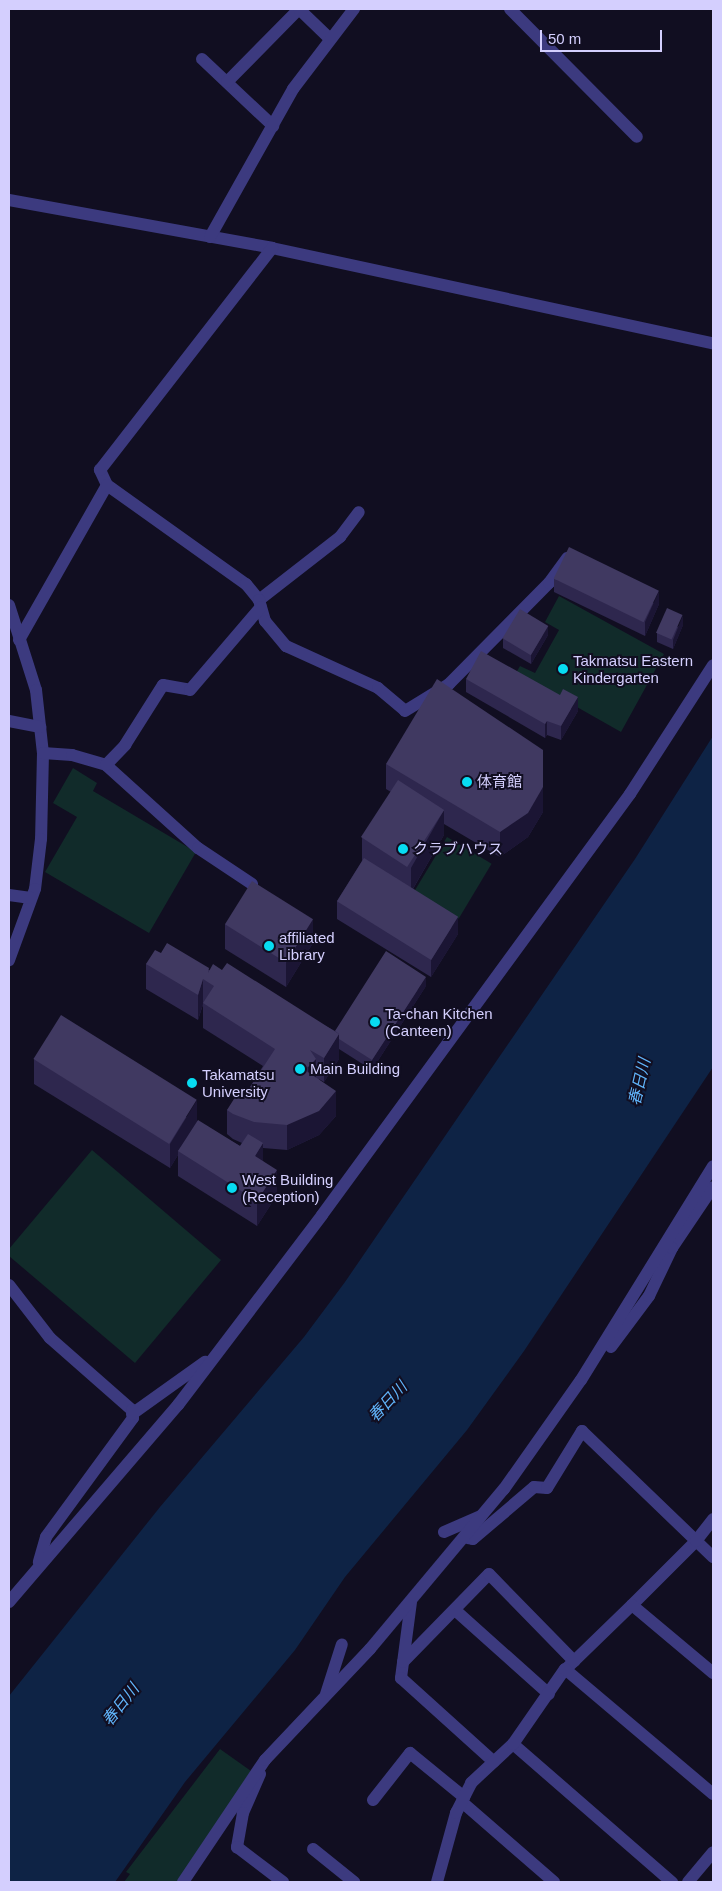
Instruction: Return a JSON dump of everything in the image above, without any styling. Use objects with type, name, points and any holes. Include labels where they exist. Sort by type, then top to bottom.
[{"type":"street","points":[[227,82],[299,9],[329,38]]},
{"type":"street","points":[[210,237],[293,89],[329,38],[354,9]]},
{"type":"street","points":[[510,9],[637,137]]},
{"type":"street","points":[[202,59],[273,126]]},
{"type":"street","points":[[9,200],[272,248],[713,342]]},
{"type":"street","points":[[272,248],[100,470],[107,485],[246,584],[260,603],[265,621],[286,646],[378,688],[405,711],[449,684],[549,583],[568,557]]},
{"type":"street","points":[[19,640],[107,485]]},
{"type":"street","points":[[106,765],[125,745],[163,685],[190,690],[260,603],[340,537],[359,512]]},
{"type":"street","points":[[9,605],[36,690],[43,752],[41,839],[31,898],[9,960]]},
{"type":"street","points":[[9,1602],[178,1405],[630,794],[713,665]]},
{"type":"street","points":[[9,721],[40,727]]},
{"type":"street","points":[[43,752],[72,755],[106,765],[198,848],[252,884]]},
{"type":"street","points":[[9,895],[31,898]]},
{"type":"street","points":[[669,1246],[713,1166]]},
{"type":"street","points":[[183,1882],[265,1760],[411,1602],[486,1514],[598,1353],[669,1246],[713,1187]]},
{"type":"street","points":[[9,1285],[50,1338],[132,1410],[133,1418],[46,1537],[37,1568]]},
{"type":"street","points":[[132,1414],[216,1354]]},
{"type":"street","points":[[465,1538],[473,1539],[534,1487],[547,1488],[582,1431],[713,1556]]},
{"type":"street","points":[[444,1532],[486,1514]]},
{"type":"street","points":[[437,1882],[463,1800],[471,1783],[513,1744],[569,1665],[696,1541],[713,1519]]},
{"type":"street","points":[[403,1662],[489,1574],[569,1665],[713,1794]]},
{"type":"street","points":[[9,1586],[28,1579]]},
{"type":"street","points":[[411,1602],[400,1678],[494,1762]]},
{"type":"street","points":[[632,1605],[713,1673]]},
{"type":"street","points":[[455,1610],[548,1694]]},
{"type":"street","points":[[324,1698],[342,1644]]},
{"type":"street","points":[[513,1744],[672,1882]]},
{"type":"street","points":[[373,1800],[410,1753],[554,1882]]},
{"type":"street","points":[[265,1760],[243,1813],[237,1846],[283,1882]]},
{"type":"street","points":[[313,1849],[354,1882]]},
{"type":"street","points":[[688,1882],[713,1852]]},
{"type":"green space","points":[[559,596],[664,654],[621,732],[561,698],[513,678],[520,666],[535,673],[559,630],[545,622]]},
{"type":"green space","points":[[73,768],[97,783],[93,791],[196,852],[149,933],[45,872],[77,817],[53,803]]},
{"type":"green space","points":[[447,837],[492,864],[459,919],[414,892]]},
{"type":"green space","points":[[92,1150],[221,1260],[135,1363],[9,1256],[9,1249]]},
{"type":"green space","points":[[220,1749],[251,1771],[178,1882],[124,1882],[130,1874],[126,1872]]},
{"type":"water","name":"春日川","points":[[713,736],[713,1067],[524,1351],[467,1430],[345,1577],[295,1650],[185,1782],[115,1882],[9,1882],[9,1696],[160,1507],[304,1337],[345,1282],[635,859]]},
{"type":"building","points":[[569,547],[659,591],[644,622],[554,578]]},
{"type":"building","points":[[667,608],[683,615],[672,640],[656,633]]},
{"type":"building","points":[[520,609],[548,626],[531,655],[502,638]]},
{"type":"building","points":[[481,651],[560,695],[563,689],[578,697],[561,726],[547,721],[545,724],[466,679]]},
{"type":"building","name":"体育館","points":[[437,679],[543,750],[543,787],[528,813],[500,832],[386,764]]},
{"type":"building","points":[[398,780],[444,810],[407,867],[361,837]]},
{"type":"building","points":[[364,858],[458,917],[431,960],[337,901]]},
{"type":"building","points":[[252,881],[313,919],[286,962],[225,924]]},
{"type":"building","points":[[167,943],[209,968],[208,973],[213,964],[222,970],[227,963],[339,1034],[324,1058],[310,1050],[316,1059],[308,1067],[299,1066],[336,1091],[319,1111],[287,1125],[254,1122],[227,1110],[239,1091],[245,1095],[275,1049],[203,1003],[214,986],[203,979],[198,995],[146,964],[155,950],[161,953]]},
{"type":"building","name":"Ta-chan Kitchen (Canteen)","points":[[386,951],[426,977],[372,1060],[339,1039],[339,1034],[335,1031]]},
{"type":"building","points":[[61,1015],[197,1100],[169,1144],[33,1059]]},
{"type":"building","points":[[198,1120],[240,1146],[248,1134],[263,1143],[255,1156],[277,1170],[257,1201],[178,1151]]},
{"type":"place","name":"Takmatsu Eastern Kindergarten","points":[[563,669]]},
{"type":"place","name":"体育館","points":[[467,782]]},
{"type":"place","name":"クラブハウス","points":[[403,849]]},
{"type":"place","name":"affiliated Library","points":[[269,946]]},
{"type":"place","name":"Ta-chan Kitchen (Canteen)","points":[[375,1022]]},
{"type":"place","name":"Main Building","points":[[300,1069]]},
{"type":"place","name":"Takamatsu University","points":[[192,1083]]},
{"type":"place","name":"West Building (Reception)","points":[[232,1188]]}]
